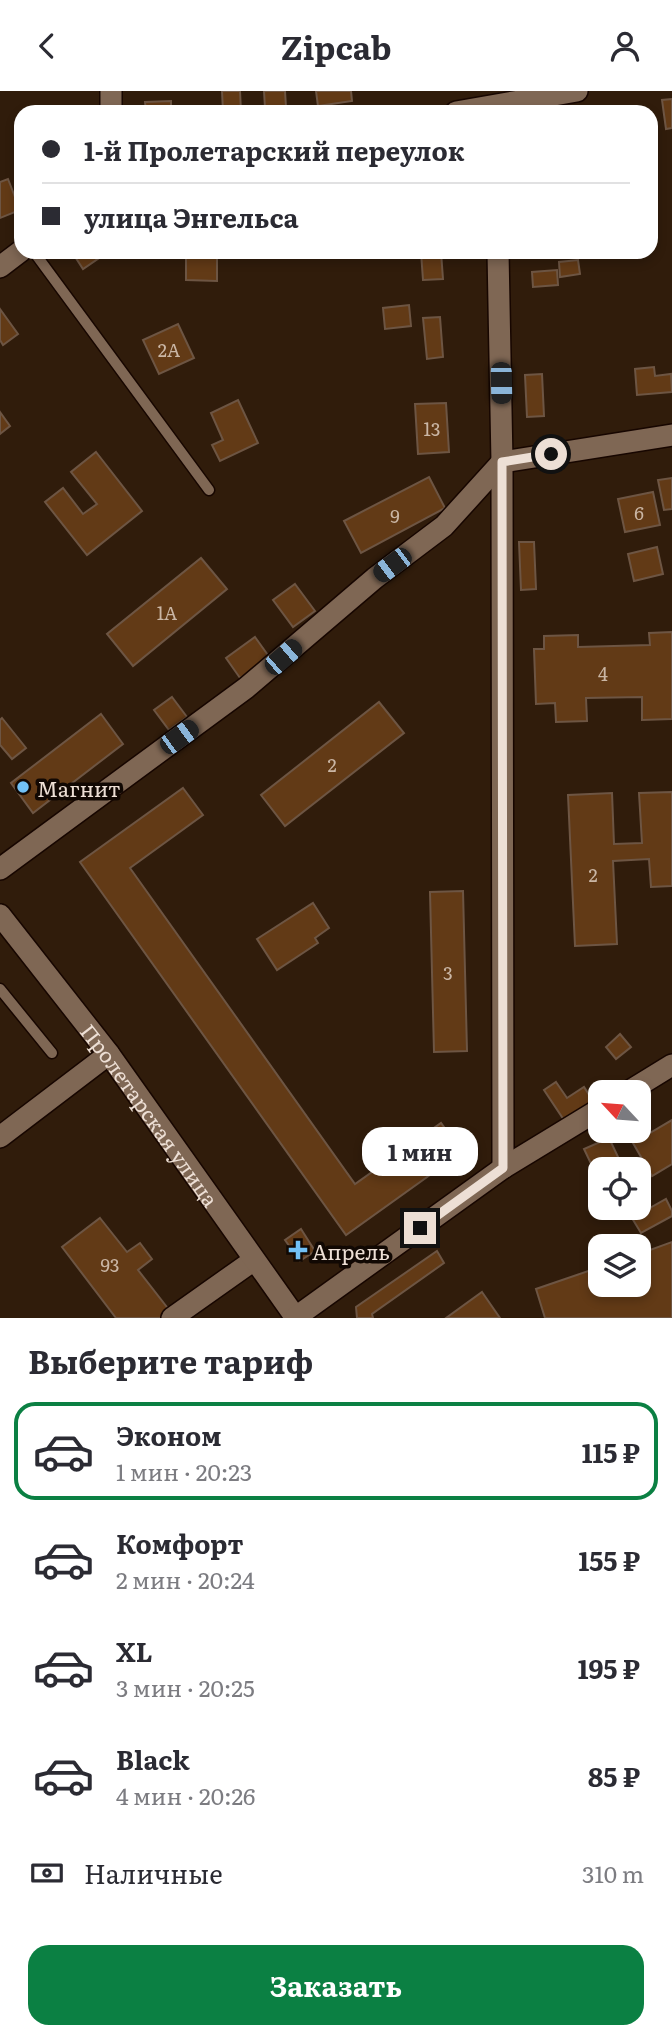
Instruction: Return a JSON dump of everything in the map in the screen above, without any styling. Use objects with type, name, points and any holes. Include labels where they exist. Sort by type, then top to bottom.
[{"type":"street","points":[[495,103],[577,91]]},
{"type":"street","points":[[0,267],[14,256]]},
{"type":"street","points":[[498,259],[502,462],[503,1168]]},
{"type":"street","points":[[0,869],[246,688],[375,578],[444,526],[502,462],[672,435]]},
{"type":"street","name":"Пролетарская улица","points":[[0,915],[109,1054],[296,1318]]},
{"type":"street","points":[[0,1137],[109,1054]]},
{"type":"street","points":[[648,1080],[672,1065]]},
{"type":"street","points":[[296,1318],[503,1168],[588,1116]]},
{"type":"street","points":[[172,1318],[254,1260]]},
{"type":"lane","points":[[39,259],[209,490]]},
{"type":"lane","points":[[0,989],[52,1053]]},
{"type":"building","points":[[222,91],[240,91],[241,105],[223,105]]},
{"type":"building","points":[[264,91],[285,91],[286,105],[265,105]]},
{"type":"building","points":[[316,91],[351,91],[352,101],[318,105]]},
{"type":"building","points":[[672,99],[672,128],[666,129],[662,100]]},
{"type":"building","points":[[171,101],[171,105],[145,105],[145,102]]},
{"type":"building","points":[[8,179],[14,194],[14,212],[0,218],[0,182]]},
{"type":"building","points":[[77,259],[98,259],[83,269]]},
{"type":"building","points":[[186,259],[217,259],[217,281],[186,280]]},
{"type":"building","points":[[422,259],[442,259],[443,279],[423,280]]},
{"type":"building","points":[[578,260],[580,274],[560,277],[559,262]]},
{"type":"building","points":[[557,270],[558,285],[533,287],[532,272]]},
{"type":"building","points":[[409,305],[411,326],[385,329],[383,308]]},
{"type":"building","points":[[0,309],[18,334],[3,345],[0,340]]},
{"type":"building","points":[[440,317],[443,357],[427,359],[423,318]]},
{"type":"building","points":[[178,324],[194,358],[159,374],[143,340]]},
{"type":"building","points":[[654,367],[655,376],[671,374],[672,392],[637,395],[635,369]]},
{"type":"building","points":[[542,374],[544,416],[527,417],[525,375]]},
{"type":"building","points":[[238,400],[258,443],[220,461],[212,445],[223,440],[211,413]]},
{"type":"building","points":[[446,403],[449,452],[418,454],[415,404]]},
{"type":"building","points":[[0,412],[10,426],[0,434]]},
{"type":"building","points":[[96,452],[142,511],[87,555],[45,502],[63,488],[83,514],[97,504],[71,472]]},
{"type":"building","points":[[429,477],[445,508],[361,553],[344,521]]},
{"type":"building","points":[[672,478],[672,509],[664,510],[658,480]]},
{"type":"building","points":[[653,492],[660,525],[625,532],[618,499]]},
{"type":"building","points":[[519,542],[534,542],[536,589],[521,590]]},
{"type":"building","points":[[657,547],[663,574],[634,581],[628,554]]},
{"type":"building","points":[[201,558],[227,589],[133,666],[107,634]]},
{"type":"building","points":[[295,584],[315,611],[293,627],[273,600]]},
{"type":"building","points":[[672,632],[672,719],[642,720],[642,697],[586,698],[587,721],[556,722],[555,703],[536,704],[534,649],[544,649],[544,636],[578,635],[578,647],[650,645],[649,633]]},
{"type":"building","points":[[255,637],[270,658],[240,678],[226,658]]},
{"type":"building","points":[[172,697],[187,717],[169,730],[154,710]]},
{"type":"building","points":[[379,702],[404,733],[285,826],[261,795]]},
{"type":"building","points":[[101,714],[123,744],[33,813],[11,783]]},
{"type":"building","points":[[2,718],[26,748],[12,759],[0,745]]},
{"type":"building","points":[[183,788],[203,815],[130,868],[355,1184],[441,1123],[462,1152],[346,1235],[80,862]]},
{"type":"building","points":[[672,792],[672,886],[651,887],[649,859],[613,861],[617,944],[575,946],[568,795],[612,793],[614,844],[642,843],[639,793]]},
{"type":"building","points":[[463,891],[467,1051],[434,1052],[430,892]]},
{"type":"building","points":[[313,903],[329,928],[315,938],[318,943],[277,970],[257,939]]},
{"type":"building","points":[[620,1034],[631,1047],[616,1059],[606,1047]]},
{"type":"building","points":[[556,1082],[567,1098],[584,1087],[588,1093],[588,1104],[564,1120],[544,1090]]},
{"type":"building","points":[[672,1120],[672,1164],[652,1176],[651,1157],[641,1157],[633,1143],[651,1143],[651,1132]]},
{"type":"building","points":[[598,1143],[611,1143],[618,1157],[588,1157],[584,1149]]},
{"type":"building","points":[[666,1199],[672,1216],[641,1233],[633,1220],[651,1220],[651,1207]]},
{"type":"building","points":[[100,1218],[127,1252],[140,1243],[152,1259],[138,1270],[170,1311],[161,1318],[116,1318],[62,1247]]},
{"type":"building","points":[[301,1229],[315,1251],[300,1261],[285,1240]]},
{"type":"building","points":[[672,1242],[672,1318],[545,1318],[536,1289],[588,1271],[588,1297],[651,1297],[651,1250]]},
{"type":"building","points":[[437,1251],[444,1263],[372,1314],[373,1318],[357,1318],[356,1307]]},
{"type":"building","points":[[482,1292],[500,1318],[446,1318]]},
{"type":"place","name":"Магнит","points":[[23,787]]},
{"type":"place","name":"Апрель","points":[[298,1250]]},
{"type":"route","points":[[420,1228],[503,1168],[502,462],[551,454]]}]
